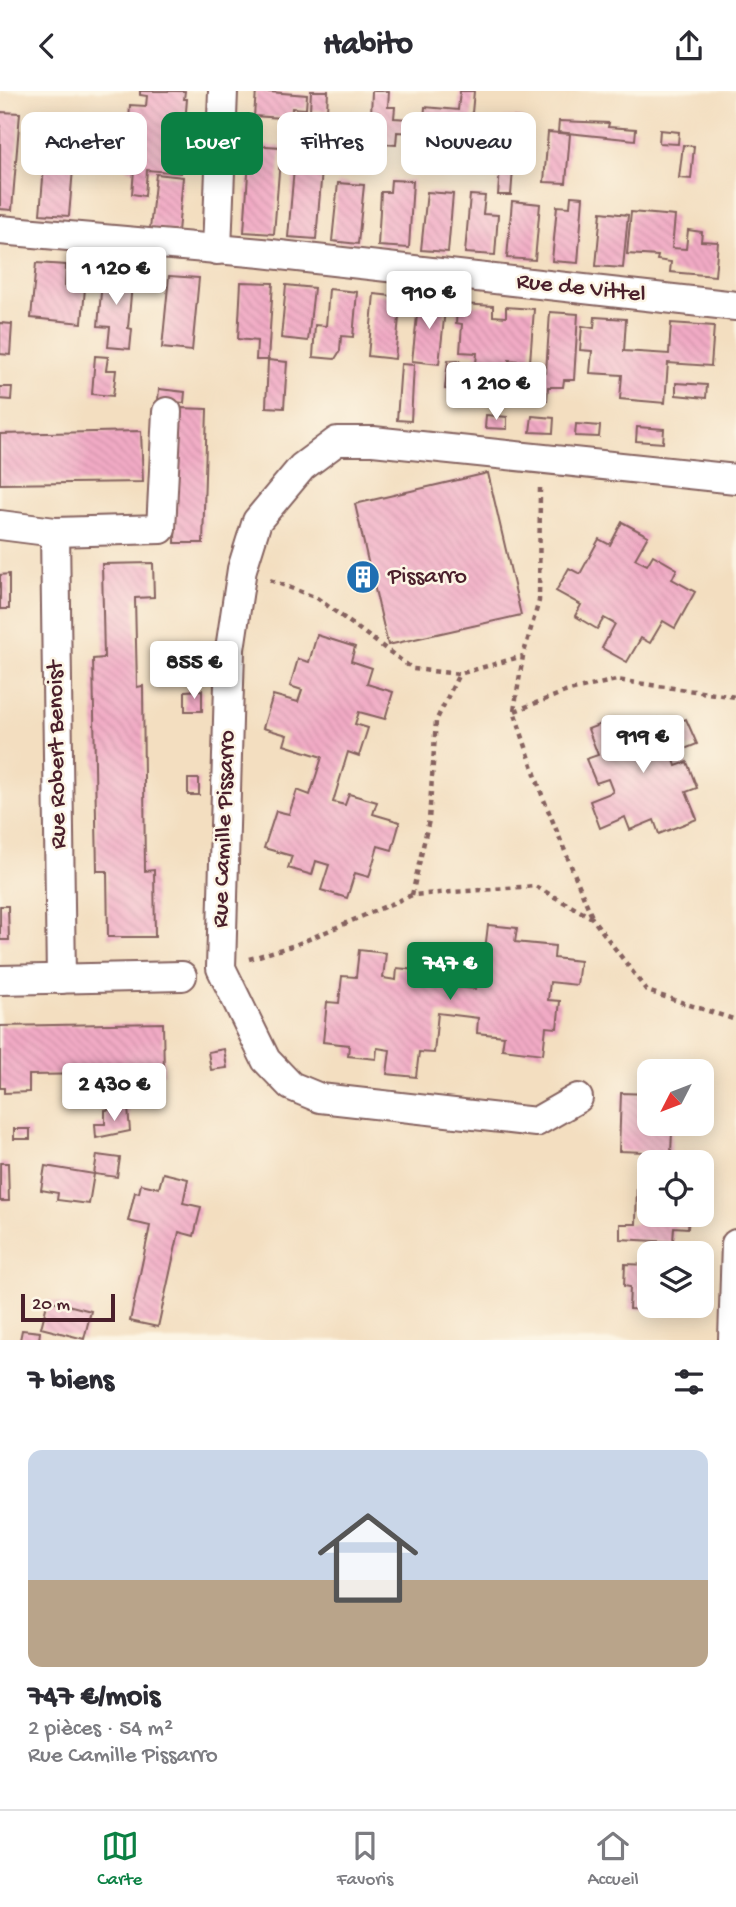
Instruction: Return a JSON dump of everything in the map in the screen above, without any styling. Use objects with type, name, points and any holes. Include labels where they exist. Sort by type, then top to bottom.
[{"type":"street","points":[[217,250],[223,91]]},
{"type":"street","name":"Rue de Vittel","points":[[0,230],[217,250],[736,306]]},
{"type":"street","points":[[0,525],[55,532],[161,529],[167,412]]},
{"type":"street","name":"Rue Camille Pissarro","points":[[578,1098],[536,1122],[320,1098],[291,1086],[266,1060],[221,968],[230,649],[242,569],[257,521],[302,467],[337,441],[373,441],[736,479]]},
{"type":"street","name":"Rue Robert Benoist","points":[[55,532],[61,979]]},
{"type":"street","points":[[0,980],[182,976]]},
{"type":"street","points":[[733,1340],[736,1244]]},
{"type":"path","points":[[541,458],[539,601],[523,656],[514,711],[542,795],[592,918],[647,991],[736,1020]]},
{"type":"path","points":[[242,569],[317,598],[413,669],[459,674],[523,656]]},
{"type":"path","points":[[412,895],[429,820],[436,721],[459,674]]},
{"type":"path","points":[[514,711],[565,692],[616,680],[736,697]]},
{"type":"path","points":[[221,968],[295,945],[412,895],[535,886],[592,918]]},
{"type":"building","points":[[140,91],[185,91],[186,112],[161,112],[161,171],[147,170],[147,112],[130,112],[130,105],[146,106],[147,96],[140,95]]},
{"type":"building","points":[[256,91],[307,95],[306,109],[292,108],[292,112],[277,112],[277,118],[263,117],[263,112],[254,112]]},
{"type":"building","points":[[311,91],[328,91],[327,111],[310,110]]},
{"type":"building","points":[[372,91],[389,91],[388,107],[395,107],[394,118],[401,118],[401,132],[397,132],[396,145],[387,144],[387,112],[371,112]]},
{"type":"building","points":[[460,91],[474,91],[472,112],[425,112],[425,107],[458,110]]},
{"type":"building","points":[[0,112],[20,113],[12,210],[0,209]]},
{"type":"building","points":[[559,121],[609,123],[608,127],[636,129],[635,140],[558,132]]},
{"type":"building","points":[[660,130],[679,132],[678,144],[659,143]]},
{"type":"building","points":[[548,132],[570,134],[566,183],[544,182]]},
{"type":"building","points":[[683,145],[694,146],[691,179],[679,178]]},
{"type":"building","points":[[263,146],[277,147],[279,175],[274,234],[244,232],[248,175],[263,175]]},
{"type":"building","points":[[156,174],[183,177],[178,232],[150,229]]},
{"type":"building","points":[[43,175],[72,175],[69,216],[40,214]]},
{"type":"building","points":[[134,175],[147,175],[145,196],[132,194]]},
{"type":"building","points":[[293,175],[322,175],[316,239],[288,237]]},
{"type":"building","points":[[499,175],[513,175],[511,195],[498,195]]},
{"type":"building","points":[[391,180],[413,181],[409,248],[378,246],[381,192],[390,192]]},
{"type":"building","points":[[338,183],[364,185],[358,244],[332,241]]},
{"type":"building","points":[[427,192],[453,194],[448,252],[421,250]]},
{"type":"building","points":[[470,195],[485,196],[483,214],[498,215],[495,255],[465,253]]},
{"type":"building","points":[[571,196],[583,197],[578,263],[552,261],[557,206],[570,207]]},
{"type":"building","points":[[512,201],[540,204],[535,260],[507,258]]},
{"type":"building","points":[[601,212],[628,215],[623,268],[596,266]]},
{"type":"building","points":[[631,212],[675,216],[672,248],[686,249],[688,230],[702,232],[701,241],[718,242],[715,276],[670,272],[671,262],[657,260],[658,256],[627,254]]},
{"type":"building","points":[[36,263],[66,265],[65,287],[85,288],[82,323],[31,318]]},
{"type":"building","points":[[103,270],[133,273],[128,328],[132,329],[130,349],[108,347],[110,327],[98,326]]},
{"type":"building","points":[[169,276],[199,278],[192,351],[162,348]]},
{"type":"building","points":[[241,282],[273,283],[268,360],[256,360],[257,341],[238,339]]},
{"type":"building","points":[[286,285],[314,288],[308,341],[281,338]]},
{"type":"building","points":[[329,289],[357,292],[353,337],[341,336],[340,351],[335,359],[313,357],[315,325],[326,326]]},
{"type":"building","points":[[374,294],[401,297],[395,359],[368,356]]},
{"type":"building","points":[[419,298],[446,301],[439,364],[412,361]]},
{"type":"building","points":[[462,304],[493,306],[493,316],[506,317],[506,307],[534,309],[530,362],[509,360],[508,372],[489,370],[488,376],[475,375],[477,353],[460,352],[462,324],[456,323],[457,310],[462,310]]},
{"type":"building","points":[[550,312],[578,314],[574,380],[564,380],[563,387],[548,387],[547,400],[533,399],[534,372],[546,373]]},
{"type":"building","points":[[595,317],[626,319],[624,351],[669,354],[671,323],[714,326],[711,366],[668,363],[665,403],[620,399],[622,375],[590,373],[592,351],[580,350],[582,326],[594,328]]},
{"type":"building","points":[[0,323],[12,324],[10,355],[0,354]]},
{"type":"building","points":[[95,356],[108,357],[106,370],[116,370],[113,396],[92,394]]},
{"type":"building","points":[[268,360],[287,362],[284,408],[266,407]]},
{"type":"building","points":[[448,360],[460,361],[458,390],[445,389]]},
{"type":"building","points":[[401,364],[414,365],[411,421],[397,420]]},
{"type":"building","points":[[676,383],[707,385],[706,398],[676,395]]},
{"type":"building","points":[[0,387],[12,387],[11,400],[0,399]]},
{"type":"building","points":[[159,389],[185,392],[184,403],[158,400]]},
{"type":"building","points":[[179,408],[207,409],[203,543],[175,543]]},
{"type":"building","points":[[486,415],[507,417],[507,429],[485,428]]},
{"type":"building","points":[[532,416],[554,418],[553,433],[530,432]]},
{"type":"building","points":[[576,424],[600,426],[599,437],[575,436]]},
{"type":"building","points":[[637,427],[664,429],[663,443],[636,441]]},
{"type":"building","points":[[141,431],[143,482],[0,484],[0,434]]},
{"type":"building","points":[[488,473],[521,615],[388,645],[374,585],[356,589],[351,570],[369,566],[355,504]]},
{"type":"building","points":[[622,522],[648,536],[635,559],[647,565],[653,555],[677,569],[672,579],[695,592],[675,628],[663,621],[650,643],[641,638],[627,662],[602,648],[615,624],[604,618],[597,629],[575,616],[581,605],[556,591],[569,568],[580,574],[599,539],[610,545]]},
{"type":"building","points":[[153,563],[154,597],[135,598],[137,687],[143,686],[145,871],[154,870],[155,937],[108,937],[107,871],[97,871],[93,659],[104,658],[102,564]]},
{"type":"building","points":[[9,574],[9,609],[0,609],[0,575]]},
{"type":"building","points":[[317,635],[355,647],[351,661],[372,668],[367,684],[393,692],[385,719],[359,712],[355,724],[368,728],[359,756],[348,752],[333,802],[345,805],[349,794],[377,802],[373,814],[400,822],[392,850],[378,846],[369,877],[355,873],[347,898],[321,890],[329,865],[316,861],[312,875],[288,868],[292,856],[264,848],[276,811],[289,814],[297,790],[310,795],[322,757],[284,745],[287,735],[263,728],[273,695],[298,702],[302,690],[290,686],[298,659],[309,662]]},
{"type":"building","points":[[202,690],[202,711],[185,711],[185,691]]},
{"type":"building","points":[[657,718],[661,729],[686,719],[697,744],[672,754],[676,766],[687,762],[697,788],[686,792],[697,819],[659,834],[654,820],[630,830],[625,817],[600,828],[590,801],[613,792],[608,779],[596,783],[586,759],[598,755],[588,729],[614,719],[620,732]]},
{"type":"building","points":[[188,779],[199,779],[199,795],[188,795]]},
{"type":"building","points":[[0,906],[8,906],[9,940],[0,940]]},
{"type":"building","points":[[488,925],[517,928],[515,942],[555,946],[554,958],[580,961],[577,985],[550,982],[548,1000],[560,1001],[557,1028],[546,1027],[543,1054],[502,1049],[504,1036],[477,1033],[478,1018],[438,1013],[434,1053],[419,1052],[416,1077],[387,1074],[390,1050],[377,1048],[376,1059],[348,1056],[349,1045],[323,1042],[327,1002],[339,1003],[342,976],[356,977],[359,950],[386,953],[383,978],[396,980],[397,968],[426,971],[425,984],[476,989],[477,976],[468,975],[471,948],[485,950]]},
{"type":"building","points":[[163,1023],[164,1073],[29,1075],[29,1092],[4,1093],[4,1088],[0,1088],[0,1026]]},
{"type":"building","points":[[224,1049],[227,1068],[211,1070],[208,1052]]},
{"type":"building","points":[[621,1093],[637,1094],[637,1136],[672,1136],[671,1150],[619,1151]]},
{"type":"building","points":[[128,1108],[130,1131],[96,1138],[95,1124],[105,1124],[105,1110]]},
{"type":"building","points":[[14,1129],[30,1129],[30,1139],[14,1139]]},
{"type":"building","points":[[97,1155],[120,1158],[117,1177],[94,1174]]},
{"type":"building","points":[[0,1163],[8,1163],[9,1201],[0,1201]]},
{"type":"building","points":[[45,1166],[94,1174],[89,1204],[57,1200],[58,1193],[41,1190]]},
{"type":"building","points":[[163,1173],[188,1179],[183,1203],[201,1207],[194,1236],[179,1232],[158,1327],[130,1321],[150,1226],[128,1221],[135,1192],[139,1193],[141,1184],[159,1188]]},
{"type":"building","points":[[637,1182],[637,1227],[674,1227],[673,1241],[620,1239],[620,1224],[636,1224]]},
{"type":"building","points":[[625,1264],[637,1264],[637,1309],[629,1309],[630,1287],[624,1286]]},
{"type":"building","points":[[48,1300],[91,1311],[84,1339],[41,1328]]},
{"type":"building","points":[[22,1330],[40,1332],[39,1340],[20,1340]]},
{"type":"place","name":"Pissarro","points":[[363,577]]}]
